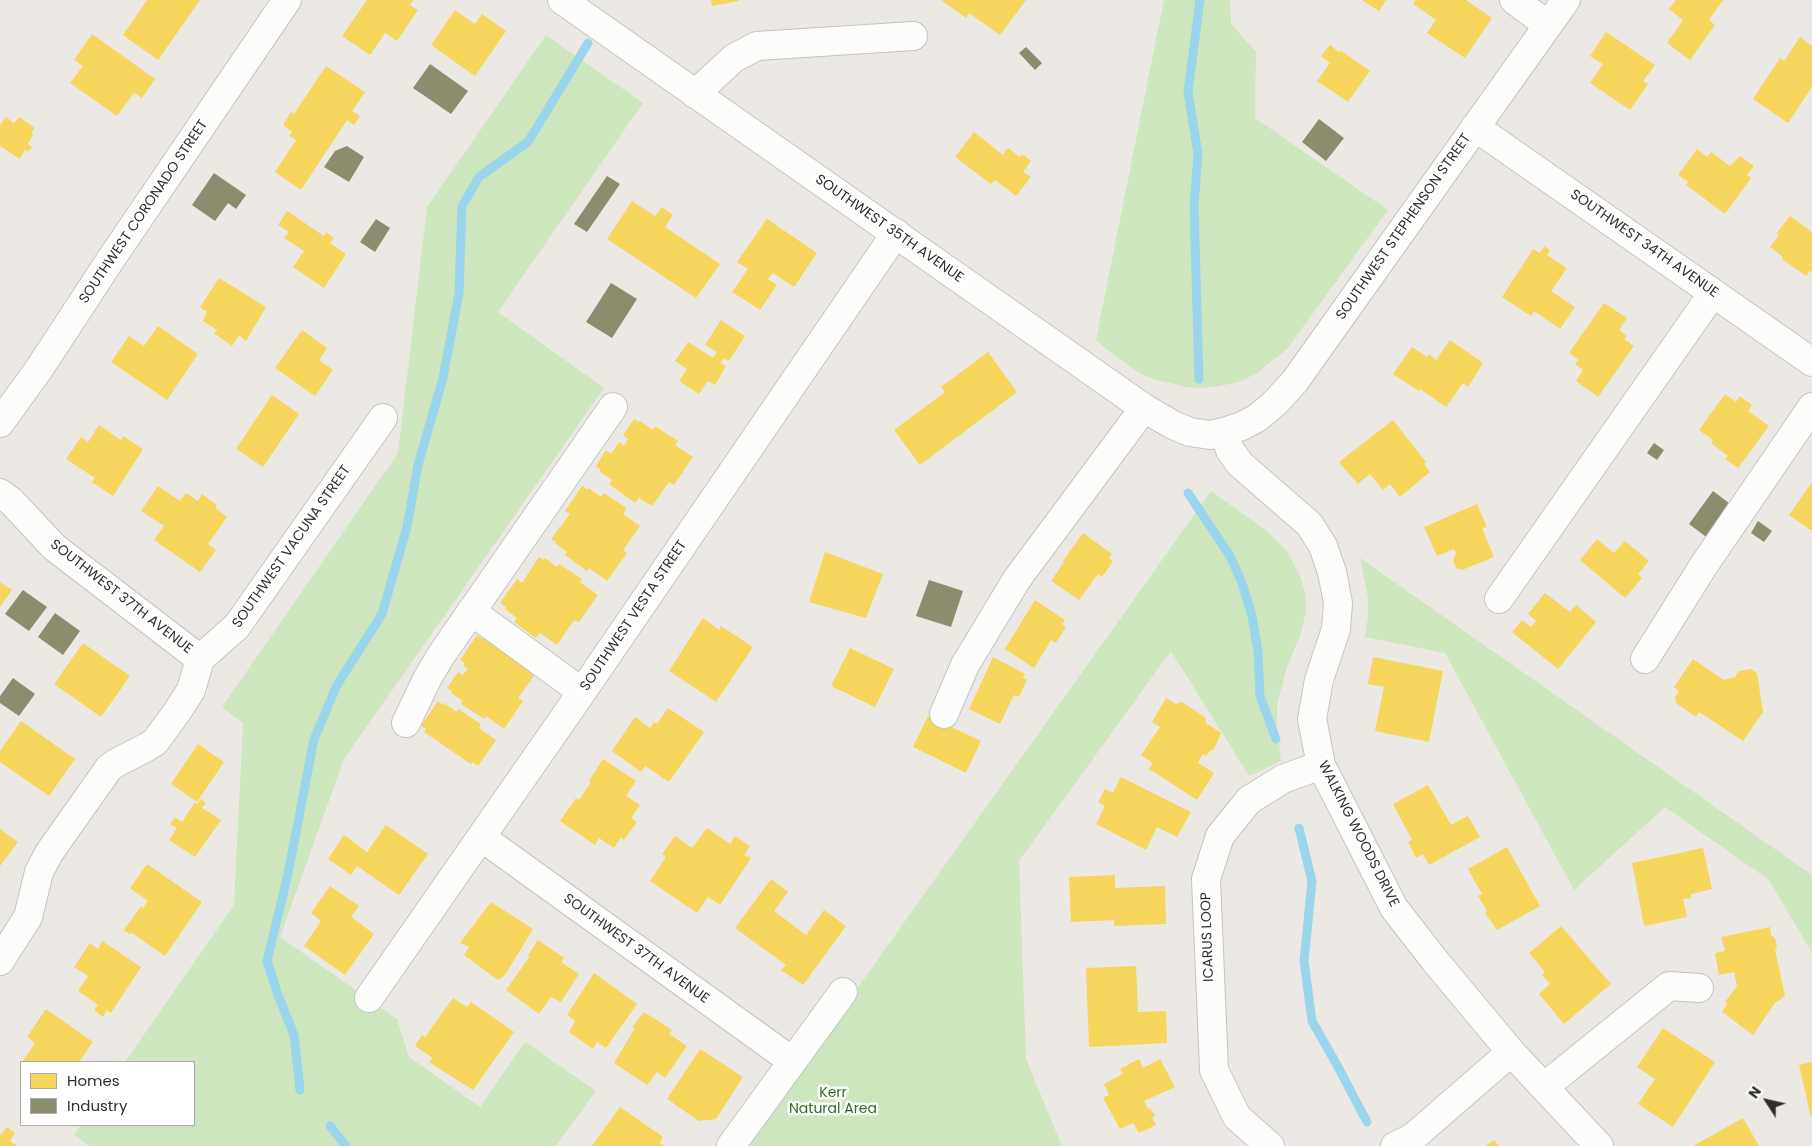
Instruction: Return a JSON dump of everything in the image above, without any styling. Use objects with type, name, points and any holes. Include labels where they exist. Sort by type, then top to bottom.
[{"type":"street","name":"SOUTHWEST CORONADO STREET","points":[[0,423],[39,369],[111,259],[287,0]]},
{"type":"street","name":"SOUTHWEST 35TH AVENUE","points":[[562,0],[1144,408],[1172,425],[1190,432],[1210,435],[1224,432]]},
{"type":"street","points":[[1514,0],[1548,25]]},
{"type":"street","name":"SOUTHWEST STEPHENSON STREET","points":[[1224,432],[1242,426],[1256,418],[1275,403],[1295,381],[1566,0]]},
{"type":"street","points":[[695,94],[734,58],[757,46],[913,36]]},
{"type":"street","name":"SOUTHWEST 34TH AVENUE","points":[[1475,127],[1812,362]]},
{"type":"street","name":"SOUTHWEST VESTA STREET","points":[[369,998],[582,692],[896,234]]},
{"type":"street","points":[[1500,599],[1713,293]]},
{"type":"street","points":[[406,723],[428,677],[472,610],[613,407]]},
{"type":"street","points":[[1646,659],[1704,565],[1812,407]]},
{"type":"street","points":[[944,714],[965,665],[1016,579],[1144,408]]},
{"type":"street","name":"SOUTHWEST VACUNA STREET","points":[[200,659],[237,626],[383,418]]},
{"type":"street","name":"WALKING WOODS DRIVE","points":[[1224,432],[1230,450],[1240,464],[1309,524],[1323,546],[1332,572],[1338,603],[1336,629],[1319,680],[1312,719],[1321,765],[1394,908],[1511,1052],[1599,1146]]},
{"type":"street","name":"SOUTHWEST 37TH AVENUE","points":[[0,493],[11,501],[54,547],[200,659]]},
{"type":"street","points":[[472,610],[582,692]]},
{"type":"street","points":[[0,961],[28,917],[39,872],[45,859],[109,768],[155,742],[191,690],[200,659]]},
{"type":"street","name":"ICARUS LOOP","points":[[1270,1146],[1237,1116],[1214,1070],[1206,879],[1220,836],[1249,800],[1283,779],[1321,765]]},
{"type":"street","name":"SOUTHWEST 37TH AVENUE","points":[[481,837],[792,1061]]},
{"type":"street","points":[[1544,1087],[1669,986],[1699,988]]},
{"type":"street","points":[[732,1146],[843,992]]},
{"type":"street","points":[[1395,1146],[1412,1138],[1511,1052]]},
{"type":"green space","points":[[1164,0],[1230,0],[1231,24],[1256,52],[1255,118],[1388,210],[1287,349],[1257,373],[1239,382],[1219,386],[1186,387],[1157,380],[1141,374],[1096,340]]},
{"type":"green space","points":[[546,35],[643,103],[498,312],[604,388],[344,759],[280,937],[397,1019],[409,1057],[480,1107],[525,1042],[596,1091],[556,1146],[89,1146],[74,1135],[80,1126],[195,1126],[195,1061],[126,1061],[234,905],[243,723],[222,707],[398,453],[427,207]]},
{"type":"green space","name":"Kerr Natural Area","points":[[1211,491],[1267,531],[1287,551],[1301,578],[1305,593],[1306,612],[1300,636],[1287,667],[1277,704],[1281,761],[1249,776],[1171,651],[1019,861],[1026,1059],[1062,1146],[745,1146]]},
{"type":"green space","points":[[1360,558],[1812,875],[1812,953],[1769,880],[1665,807],[1574,890],[1445,653],[1365,637],[1368,597]]},
{"type":"building: Homes","points":[[147,0],[200,0],[158,60],[123,35]]},
{"type":"building: Homes","points":[[367,0],[413,0],[410,5],[418,10],[397,41],[385,33],[370,55],[342,36]]},
{"type":"building: Homes","points":[[711,0],[739,0],[739,1],[712,6]]},
{"type":"building: Homes","points":[[941,0],[1026,0],[1000,35],[969,13],[966,18]]},
{"type":"building: Homes","points":[[1362,0],[1386,0],[1379,11]]},
{"type":"building: Homes","points":[[1416,0],[1466,0],[1492,18],[1465,58],[1427,33],[1436,20],[1413,4]]},
{"type":"building: Homes","points":[[1676,0],[1723,0],[1709,20],[1715,25],[1690,60],[1667,43],[1683,20],[1669,9]]},
{"type":"building: Homes","points":[[455,10],[475,24],[482,14],[506,31],[475,76],[431,45]]},
{"type":"building: Homes","points":[[1606,32],[1655,65],[1643,81],[1648,84],[1630,110],[1590,83],[1603,64],[1590,56]]},
{"type":"building: Homes","points":[[92,34],[155,79],[142,98],[134,93],[117,116],[70,83],[83,66],[74,60]]},
{"type":"building: Homes","points":[[1800,37],[1812,46],[1812,87],[1788,123],[1753,99],[1780,58],[1784,61]]},
{"type":"building: Homes","points":[[1330,45],[1370,71],[1348,102],[1317,81],[1330,63],[1321,56]]},
{"type":"building: Homes","points":[[326,66],[365,92],[352,111],[360,116],[354,125],[347,120],[301,190],[275,172],[296,140],[289,136],[292,132],[283,125],[291,112],[294,114]]},
{"type":"building: Homes","points":[[6,117],[14,123],[19,117],[35,128],[31,133],[33,135],[28,144],[32,147],[28,152],[25,150],[20,159],[0,146],[0,125]]},
{"type":"building: Homes","points":[[974,132],[1003,155],[1008,148],[1020,157],[1022,154],[1031,161],[1023,172],[1031,177],[1016,196],[995,180],[991,184],[955,157]]},
{"type":"building: Homes","points":[[1697,149],[1707,157],[1711,152],[1730,166],[1740,156],[1754,166],[1747,175],[1751,178],[1725,214],[1686,185],[1688,182],[1678,175]]},
{"type":"building: Homes","points":[[632,201],[655,216],[662,207],[673,215],[665,227],[720,264],[696,298],[607,239]]},
{"type":"building: Homes","points":[[287,211],[324,236],[326,232],[334,238],[330,243],[346,254],[324,288],[293,267],[304,251],[284,238],[289,232],[278,225]]},
{"type":"building: Homes","points":[[1790,216],[1812,232],[1812,272],[1810,271],[1806,276],[1782,259],[1783,257],[1770,247],[1779,235],[1776,234]]},
{"type":"building: Homes","points":[[767,219],[817,253],[794,287],[773,273],[768,279],[777,285],[760,310],[732,292],[748,269],[737,262]]},
{"type":"building: Homes","points":[[1544,246],[1550,250],[1547,255],[1567,268],[1551,291],[1575,307],[1560,329],[1534,311],[1531,316],[1502,297],[1533,249],[1540,253]]},
{"type":"building: Homes","points":[[219,278],[266,307],[246,341],[239,335],[232,346],[214,333],[217,330],[203,321],[207,312],[200,307]]},
{"type":"building: Homes","points":[[1604,303],[1627,318],[1619,330],[1627,336],[1624,339],[1634,346],[1598,397],[1576,381],[1583,370],[1575,364],[1579,360],[1569,353]]},
{"type":"building: Homes","points":[[721,320],[745,336],[729,361],[724,358],[721,363],[726,366],[715,385],[708,381],[699,394],[679,381],[687,369],[675,361],[688,342],[713,358],[717,352],[705,345]]},
{"type":"building: Homes","points":[[158,326],[198,354],[167,400],[111,362],[129,336],[144,346]]},
{"type":"building: Homes","points":[[302,330],[327,348],[319,360],[333,370],[315,396],[275,368]]},
{"type":"building: Homes","points":[[1450,340],[1483,363],[1468,387],[1463,383],[1446,407],[1420,389],[1419,391],[1393,374],[1412,347],[1427,357],[1429,354],[1436,360]]},
{"type":"building: Homes","points":[[988,352],[1017,392],[920,465],[894,430],[945,392],[941,387]]},
{"type":"building: Homes","points":[[1725,394],[1736,402],[1740,396],[1752,405],[1748,411],[1769,426],[1738,468],[1725,459],[1728,456],[1711,443],[1713,440],[1699,430]]},
{"type":"building: Homes","points":[[272,395],[299,414],[263,467],[236,449]]},
{"type":"building: Homes","points":[[634,419],[653,430],[655,426],[678,441],[675,445],[693,457],[674,485],[669,482],[652,506],[639,498],[635,503],[609,484],[612,480],[600,472],[601,470],[596,466],[606,450],[611,454],[619,442],[624,446],[628,439],[623,435]]},
{"type":"building: Homes","points":[[1393,420],[1426,462],[1424,464],[1430,472],[1400,497],[1390,484],[1383,490],[1370,474],[1358,484],[1339,462]]},
{"type":"building: Homes","points":[[99,425],[121,440],[123,436],[143,449],[113,496],[92,482],[95,478],[66,459],[81,437],[88,442]]},
{"type":"building: Homes","points":[[1812,482],[1812,531],[1789,515]]},
{"type":"building: Homes","points":[[158,486],[180,501],[186,493],[198,501],[202,494],[217,505],[215,508],[227,517],[208,544],[216,550],[200,572],[154,540],[164,526],[141,511]]},
{"type":"building: Homes","points":[[582,486],[588,490],[589,488],[601,497],[604,493],[626,508],[623,514],[640,526],[623,550],[627,553],[607,581],[589,568],[587,571],[565,555],[567,552],[551,539],[570,514],[565,511]]},
{"type":"building: Homes","points":[[1477,504],[1487,527],[1482,528],[1494,557],[1462,570],[1456,568],[1453,560],[1456,553],[1454,549],[1437,556],[1424,527]]},
{"type":"building: Homes","points":[[1083,533],[1112,554],[1109,558],[1113,561],[1102,577],[1098,574],[1079,600],[1051,581]]},
{"type":"building: Homes","points":[[1597,539],[1614,553],[1625,541],[1649,561],[1638,574],[1642,578],[1625,598],[1580,560]]},
{"type":"building: Homes","points":[[825,552],[883,574],[866,618],[809,602]]},
{"type":"building: Homes","points":[[539,557],[543,560],[545,558],[557,567],[559,564],[582,579],[580,582],[598,595],[579,622],[574,620],[557,645],[540,633],[536,638],[514,622],[517,618],[500,603],[517,579],[522,583]]},
{"type":"building: Homes","points":[[0,582],[12,590],[0,607]]},
{"type":"building: Homes","points":[[1545,593],[1570,612],[1576,605],[1596,622],[1558,669],[1512,632],[1522,620],[1531,627],[1536,621],[1528,614]]},
{"type":"building: Homes","points":[[1035,600],[1065,620],[1062,624],[1066,627],[1056,643],[1051,640],[1034,668],[1005,649]]},
{"type":"building: Homes","points":[[703,618],[719,630],[721,626],[753,647],[716,702],[669,671]]},
{"type":"building: Homes","points":[[477,635],[483,639],[484,637],[536,673],[518,698],[523,701],[504,729],[486,716],[484,719],[461,704],[463,701],[447,688],[458,672],[463,675],[468,668],[463,666],[465,663],[460,660]]},
{"type":"building: Homes","points":[[83,643],[130,676],[101,717],[54,684]]},
{"type":"building: Homes","points":[[850,648],[894,669],[875,707],[831,686]]},
{"type":"building: Homes","points":[[993,657],[1025,674],[1023,678],[1027,680],[1019,697],[1014,695],[1000,724],[969,709]]},
{"type":"building: Homes","points":[[1373,657],[1443,671],[1429,742],[1375,731],[1384,687],[1368,684]]},
{"type":"building: Homes","points":[[1693,659],[1724,680],[1735,677],[1739,671],[1751,669],[1757,673],[1763,712],[1743,741],[1699,712],[1696,717],[1676,703],[1675,697],[1679,691],[1674,687]]},
{"type":"building: Homes","points":[[1166,698],[1176,704],[1182,702],[1205,717],[1206,723],[1221,733],[1214,749],[1206,756],[1203,754],[1198,763],[1214,773],[1197,800],[1149,769],[1153,763],[1141,755],[1160,727],[1152,722]]},
{"type":"building: Homes","points":[[438,701],[457,712],[458,709],[481,724],[479,728],[496,740],[478,766],[472,762],[471,764],[424,732],[426,729],[421,726]]},
{"type":"building: Homes","points":[[668,708],[704,732],[669,782],[645,766],[641,772],[612,751],[635,717],[650,728],[654,722],[657,724]]},
{"type":"building: Homes","points":[[928,716],[981,741],[966,773],[913,747]]},
{"type":"building: Homes","points":[[21,721],[75,759],[49,796],[0,762],[0,751]]},
{"type":"building: Homes","points":[[198,744],[224,762],[197,802],[171,784]]},
{"type":"building: Homes","points":[[603,759],[636,781],[626,796],[640,805],[631,818],[637,822],[624,840],[621,837],[614,848],[599,838],[595,845],[560,821],[576,798],[579,800]]},
{"type":"building: Homes","points":[[1121,777],[1191,812],[1177,837],[1157,827],[1146,850],[1096,824],[1105,806],[1098,802],[1105,789],[1113,793]]},
{"type":"building: Homes","points":[[1428,785],[1451,825],[1468,816],[1480,837],[1429,865],[1423,854],[1416,858],[1408,842],[1412,840],[1393,804]]},
{"type":"building: Homes","points":[[201,799],[206,803],[202,808],[221,820],[195,857],[169,840],[177,828],[170,824],[175,817],[182,822],[195,802],[197,804]]},
{"type":"building: Homes","points":[[386,825],[428,854],[399,895],[357,866],[351,875],[328,859],[344,835],[367,852]]},
{"type":"building: Homes","points":[[707,828],[730,844],[735,836],[750,846],[744,855],[751,858],[720,905],[708,897],[697,913],[650,881],[666,857],[662,854],[675,836],[692,848]]},
{"type":"building: Homes","points":[[0,829],[18,842],[0,866]]},
{"type":"building: Homes","points":[[1507,847],[1540,906],[1497,930],[1485,913],[1487,911],[1478,896],[1482,894],[1468,869]]},
{"type":"building: Homes","points":[[1703,848],[1712,889],[1691,894],[1691,898],[1683,899],[1687,917],[1644,926],[1632,863]]},
{"type":"building: Homes","points":[[147,864],[202,902],[165,956],[132,933],[130,934],[124,930],[141,906],[143,908],[148,901],[130,888]]},
{"type":"building: Homes","points":[[1115,875],[1115,888],[1165,886],[1166,924],[1114,926],[1114,920],[1071,922],[1069,877]]},
{"type":"building: Homes","points":[[771,879],[788,892],[774,911],[806,935],[824,910],[846,926],[803,985],[781,970],[786,965],[735,928]]},
{"type":"building: Homes","points":[[330,886],[359,906],[351,917],[374,934],[345,975],[304,946],[321,921],[311,913]]},
{"type":"building: Homes","points":[[491,902],[533,929],[505,975],[498,980],[464,955],[469,947],[460,943]]},
{"type":"building: Homes","points":[[1561,926],[1611,984],[1564,1024],[1539,994],[1550,984],[1542,975],[1545,972],[1529,953]]},
{"type":"building: Homes","points":[[1770,927],[1771,935],[1775,938],[1777,948],[1775,949],[1785,996],[1775,1003],[1753,1035],[1722,1012],[1727,1004],[1725,1002],[1737,986],[1734,972],[1719,975],[1715,953],[1725,951],[1721,937]]},
{"type":"building: Homes","points":[[538,940],[564,958],[561,962],[579,974],[561,1002],[551,997],[539,1014],[506,990],[530,956],[528,955]]},
{"type":"building: Homes","points":[[102,941],[141,967],[111,1013],[107,1010],[103,1017],[94,1010],[98,1005],[78,991],[88,976],[74,967],[90,943],[98,949]]},
{"type":"building: Homes","points":[[1136,966],[1138,1012],[1166,1011],[1167,1043],[1089,1047],[1086,968]]},
{"type":"building: Homes","points":[[594,973],[637,1004],[606,1048],[597,1042],[593,1049],[569,1032],[575,1021],[567,1015]]},
{"type":"building: Homes","points":[[453,998],[467,1007],[471,1002],[514,1032],[473,1090],[429,1062],[433,1058],[415,1046],[422,1035],[425,1037]]},
{"type":"building: Homes","points":[[46,1009],[93,1042],[80,1061],[23,1061],[35,1043],[27,1037]]},
{"type":"building: Homes","points":[[644,1012],[672,1030],[669,1034],[687,1046],[665,1078],[657,1072],[647,1085],[614,1063],[635,1028],[632,1027]]},
{"type":"building: Homes","points":[[1663,1028],[1715,1062],[1673,1127],[1638,1104],[1655,1079],[1637,1067]]},
{"type":"building: Homes","points":[[700,1049],[743,1077],[716,1119],[699,1121],[667,1099]]},
{"type":"building: Homes","points":[[1139,1059],[1143,1068],[1160,1059],[1175,1087],[1144,1101],[1148,1109],[1150,1108],[1155,1116],[1152,1118],[1156,1125],[1139,1133],[1133,1123],[1120,1129],[1103,1098],[1109,1095],[1104,1084],[1123,1074],[1120,1069]]},
{"type":"building: Homes","points":[[1812,1062],[1812,1117],[1811,1117],[1799,1065]]},
{"type":"building: Homes","points":[[620,1107],[663,1137],[660,1143],[664,1146],[592,1146]]},
{"type":"building: Homes","points":[[1743,1118],[1759,1146],[1693,1146]]},
{"type":"building: Homes","points":[[7,1127],[15,1133],[10,1141],[17,1146],[0,1146],[0,1134]]},
{"type":"building: Homes","points":[[1494,1140],[1499,1146],[1486,1146]]},
{"type":"building: Industry","points":[[1026,47],[1042,63],[1035,70],[1019,53]]},
{"type":"building: Industry","points":[[430,64],[468,91],[451,114],[413,88]]},
{"type":"building: Industry","points":[[1319,119],[1344,138],[1326,161],[1302,142]]},
{"type":"building: Industry","points":[[347,146],[364,157],[349,182],[324,167],[335,151]]},
{"type":"building: Industry","points":[[214,173],[246,195],[236,209],[228,203],[215,221],[192,205]]},
{"type":"building: Industry","points":[[607,176],[620,184],[587,232],[574,224]]},
{"type":"building: Industry","points":[[376,219],[390,228],[375,252],[360,242]]},
{"type":"building: Industry","points":[[611,283],[637,299],[612,338],[586,322]]},
{"type":"building: Industry","points":[[1654,443],[1664,450],[1657,460],[1647,453]]},
{"type":"building: Industry","points":[[1713,491],[1733,506],[1709,539],[1689,524]]},
{"type":"building: Industry","points":[[1758,521],[1772,531],[1764,542],[1751,533]]},
{"type":"building: Industry","points":[[929,580],[963,591],[951,627],[916,616]]},
{"type":"building: Industry","points":[[23,590],[47,607],[29,631],[5,614]]},
{"type":"building: Industry","points":[[55,613],[80,631],[63,655],[38,637]]},
{"type":"building: Industry","points":[[13,678],[35,694],[19,716],[0,703],[0,696]]},
{"type":"waterway","points":[[1199,379],[1194,206],[1198,154],[1188,92],[1200,0]]},
{"type":"waterway","points":[[300,1090],[294,1035],[267,961],[288,874],[314,739],[337,685],[382,614],[407,527],[418,465],[443,378],[459,293],[462,206],[479,177],[528,142],[588,43]]},
{"type":"waterway","points":[[1188,493],[1230,556],[1242,583],[1252,616],[1258,652],[1260,696],[1276,739]]},
{"type":"waterway","points":[[1299,828],[1312,881],[1304,961],[1312,1021],[1367,1122]]},
{"type":"waterway","points":[[330,1126],[346,1146]]}]
